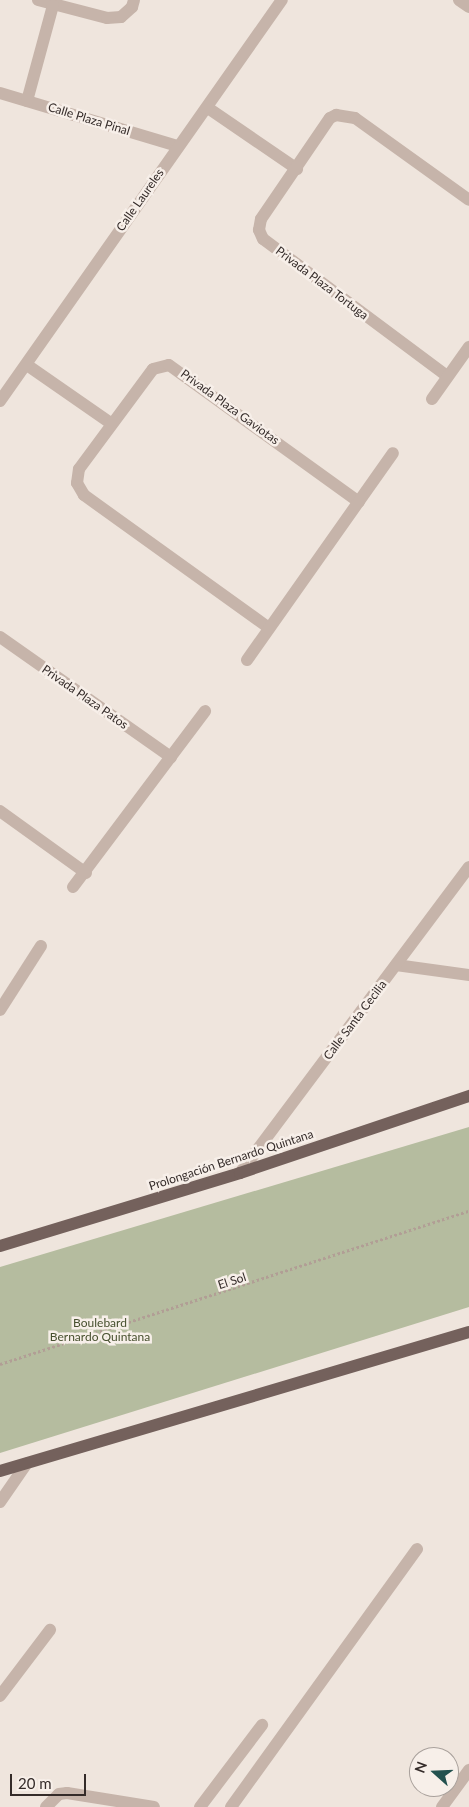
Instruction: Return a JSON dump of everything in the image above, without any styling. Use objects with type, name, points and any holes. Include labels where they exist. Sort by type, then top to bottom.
[{"type":"main road","name":"Prolongación Bernardo Quintana","points":[[0,1246],[240,1173],[469,1096]]},
{"type":"main road","points":[[0,1471],[469,1332]]},
{"type":"street","points":[[38,0],[107,18],[121,17],[132,7],[134,0]]},
{"type":"street","name":"Calle Laureles","points":[[0,401],[27,365],[178,146],[208,108],[282,0]]},
{"type":"street","points":[[459,0],[469,6]]},
{"type":"street","points":[[28,101],[53,5]]},
{"type":"street","name":"Calle Plaza Pinal","points":[[0,93],[178,146]]},
{"type":"street","points":[[208,108],[297,169]]},
{"type":"street","name":"Privada Plaza Tortuga","points":[[447,376],[263,239],[259,230],[261,219],[297,169],[330,118],[348,115],[469,200]]},
{"type":"street","points":[[432,400],[469,347]]},
{"type":"street","points":[[27,365],[112,424]]},
{"type":"street","name":"Privada Plaza Gaviotas","points":[[269,628],[80,491],[76,476],[79,469],[153,369],[169,365],[359,502]]},
{"type":"street","points":[[247,660],[393,453]]},
{"type":"street","name":"Privada Plaza Patos","points":[[0,637],[171,757]]},
{"type":"street","points":[[74,887],[205,711]]},
{"type":"street","points":[[0,812],[86,873]]},
{"type":"street","name":"Calle Santa Cecilia","points":[[240,1173],[469,867]]},
{"type":"street","points":[[0,1009],[41,946]]},
{"type":"street","points":[[396,965],[469,975]]},
{"type":"street","points":[[0,1502],[27,1463]]},
{"type":"street","points":[[231,1807],[416,1549]]},
{"type":"street","points":[[0,1696],[50,1630]]},
{"type":"street","points":[[200,1807],[262,1725]]},
{"type":"street","points":[[442,1807],[469,1770]]},
{"type":"street","points":[[46,1807],[59,1794],[67,1792],[154,1807]]},
{"type":"path","name":"El Sol","points":[[0,1364],[469,1211]]},
{"type":"green space","name":"Boulebard Bernardo Quintana","points":[[469,1127],[469,1307],[0,1453],[0,1267]]}]
